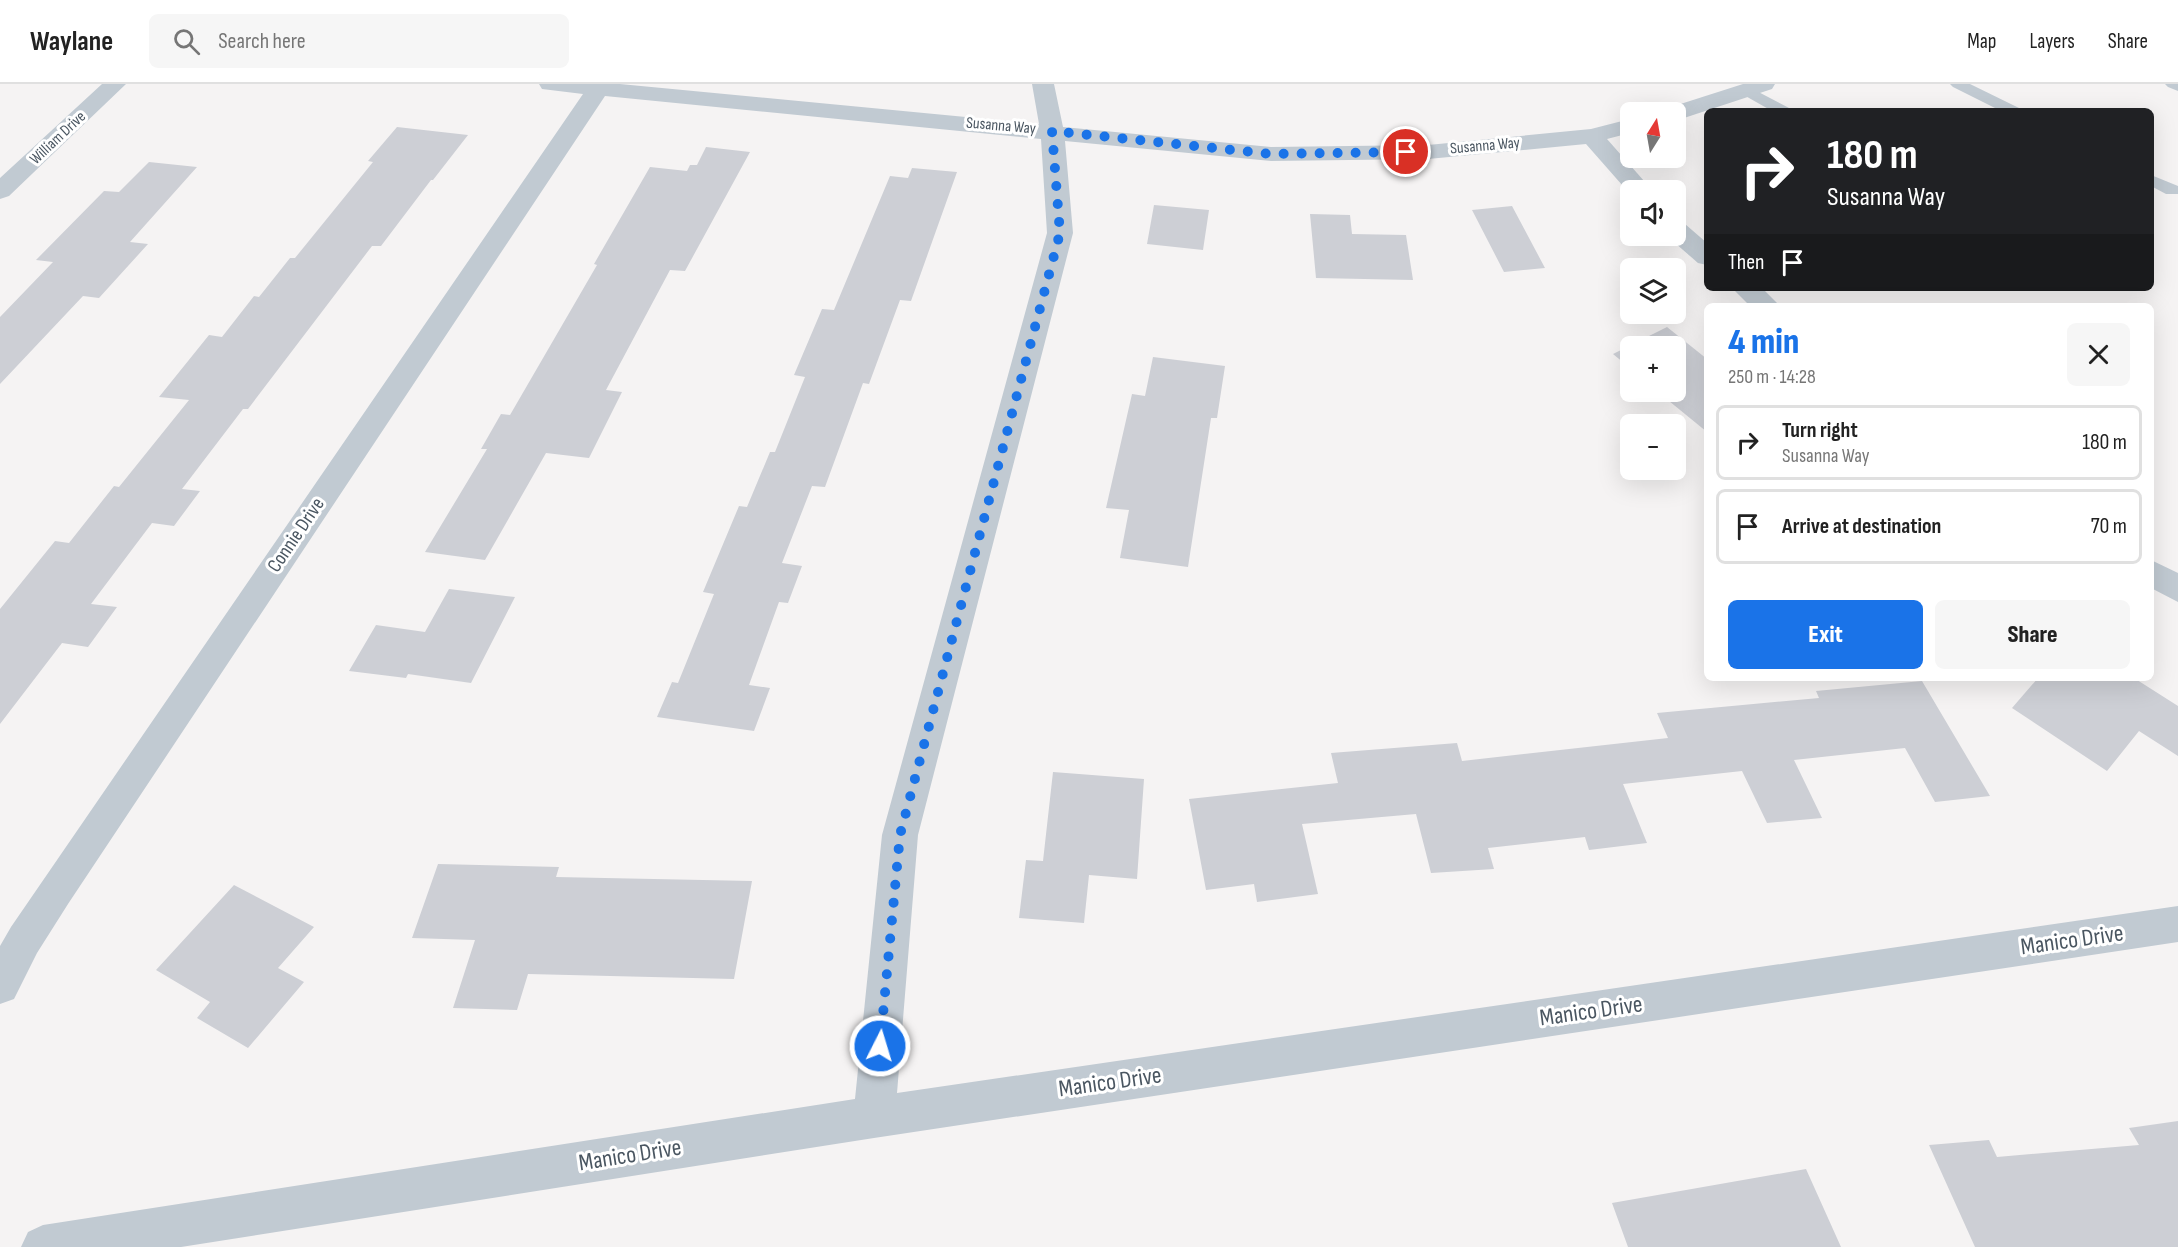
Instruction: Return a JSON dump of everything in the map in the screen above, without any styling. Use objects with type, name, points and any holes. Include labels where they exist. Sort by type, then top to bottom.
[{"type":"street","name":"William Drive","points":[[0,191],[115,84]]},
{"type":"street","name":"Susanna Way","points":[[550,84],[1271,154],[1428,152],[1592,136],[1620,129]]},
{"type":"street","points":[[874,1117],[900,835],[1060,233],[1052,131],[1043,84]]},
{"type":"street","points":[[1686,110],[1759,86]]},
{"type":"street","name":"Connie Drive","points":[[0,985],[24,939],[62,882],[598,88]]},
{"type":"street","points":[[1592,136],[1631,180]]},
{"type":"street","points":[[1686,239],[1704,254]]},
{"type":"street","points":[[1749,291],[1763,303]]},
{"type":"street","points":[[2154,574],[2178,589]]},
{"type":"street","name":"Manico Drive","points":[[44,1247],[874,1117],[2178,924]]},
{"type":"lane","points":[[1958,84],[2007,108]]},
{"type":"lane","points":[[2173,84],[2178,86]]},
{"type":"lane","points":[[1759,86],[1780,108]]},
{"type":"lane","points":[[2154,181],[2172,190]]},
{"type":"building","points":[[397,127],[468,135],[381,246],[372,246],[248,409],[243,409],[182,489],[200,491],[174,526],[152,523],[91,604],[117,607],[88,647],[62,643],[0,724],[0,609],[55,541],[69,543],[114,486],[119,487],[189,400],[159,397],[209,335],[222,337],[254,296],[259,297],[290,258],[295,258],[373,162],[368,161]]},
{"type":"building","points":[[706,147],[750,152],[685,271],[670,270],[606,390],[622,392],[589,458],[546,453],[485,560],[425,552],[487,449],[481,449],[501,414],[510,415],[597,265],[594,264],[650,167],[687,171],[690,165],[697,165]]},
{"type":"building","points":[[149,162],[197,167],[130,242],[148,244],[99,298],[83,296],[0,384],[0,317],[53,262],[36,260],[104,191],[119,192]]},
{"type":"building","points":[[912,168],[957,172],[911,301],[900,300],[869,384],[863,383],[825,487],[812,486],[782,563],[802,566],[788,603],[779,602],[749,685],[770,688],[754,731],[657,717],[672,682],[678,683],[714,594],[703,592],[739,506],[747,507],[770,452],[775,452],[805,377],[794,375],[822,309],[834,310],[890,176],[908,178]]},
{"type":"building","points":[[1154,205],[1209,210],[1203,250],[1147,244]]},
{"type":"building","points":[[1512,206],[1545,268],[1504,272],[1472,210]]},
{"type":"building","points":[[1310,214],[1350,215],[1352,234],[1406,235],[1413,280],[1316,278]]},
{"type":"building","points":[[1667,327],[1678,336],[1649,336]]},
{"type":"building","points":[[1686,342],[1704,357],[1704,430],[1670,402],[1686,402]]},
{"type":"building","points":[[1620,350],[1620,360],[1613,354]]},
{"type":"building","points":[[1153,357],[1225,366],[1217,418],[1211,418],[1188,567],[1120,558],[1129,510],[1106,508],[1132,394],[1145,396]]},
{"type":"building","points":[[449,589],[515,597],[471,683],[408,674],[406,678],[349,671],[376,625],[425,632]]},
{"type":"building","points":[[1922,681],[1990,796],[1935,802],[1905,748],[1794,760],[1822,818],[1767,823],[1742,771],[1623,784],[1647,843],[1589,850],[1585,837],[1488,848],[1494,869],[1431,873],[1416,814],[1302,824],[1318,894],[1257,902],[1254,884],[1206,890],[1189,799],[1338,783],[1331,753],[1457,743],[1462,761],[1668,738],[1657,713],[1819,698],[1816,691]]},
{"type":"building","points":[[2035,681],[2139,681],[2178,706],[2178,756],[2139,731],[2107,771],[2012,708]]},
{"type":"building","points":[[1053,772],[1144,779],[1137,879],[1089,875],[1084,923],[1019,918],[1026,860],[1043,861]]},
{"type":"building","points":[[438,864],[559,867],[556,877],[752,881],[734,979],[528,974],[517,1010],[453,1008],[475,940],[412,938]]},
{"type":"building","points":[[234,885],[314,927],[278,968],[304,982],[248,1048],[197,1018],[210,1002],[156,970]]},
{"type":"building","points":[[2178,1121],[2178,1247],[1975,1247],[1929,1145],[1989,1140],[1997,1157],[2139,1145],[2129,1128]]},
{"type":"building","points":[[1806,1169],[1841,1247],[1628,1247],[1612,1203]]},
{"type":"route","points":[[880,1046],[900,835],[1060,233],[1052,131],[1271,154],[1406,152]]}]
